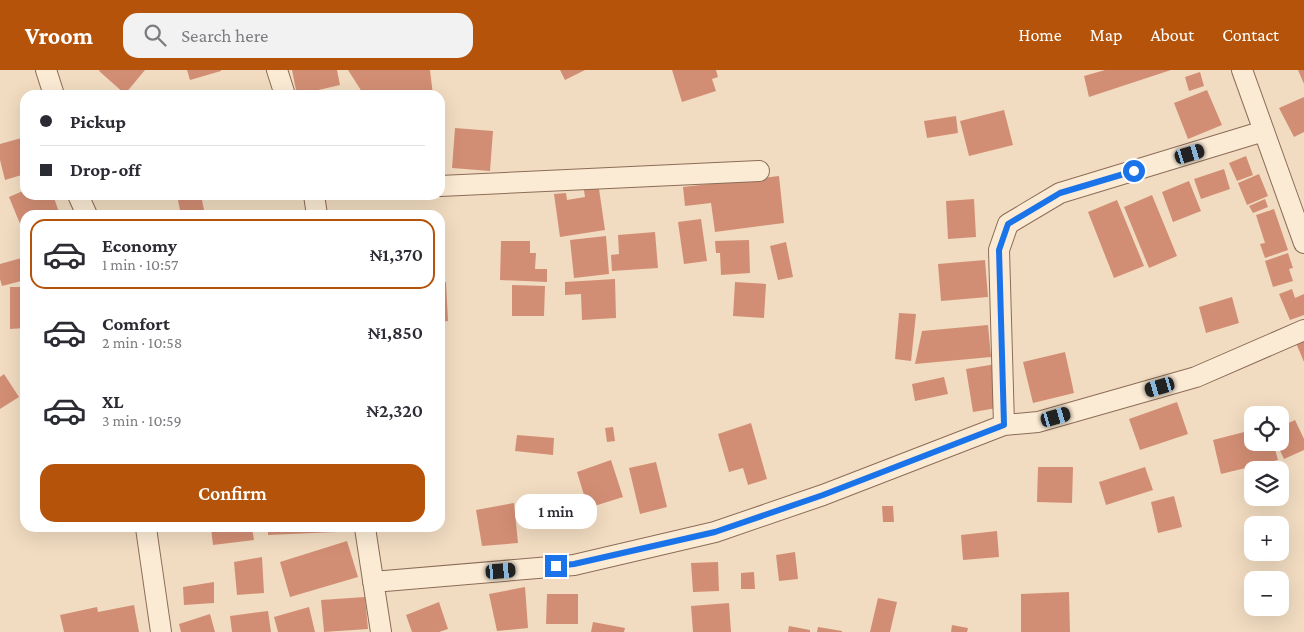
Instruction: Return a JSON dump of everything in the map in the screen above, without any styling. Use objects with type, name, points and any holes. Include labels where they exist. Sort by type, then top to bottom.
[{"type":"street","points":[[46,70],[52,90]]},
{"type":"street","points":[[277,70],[283,90]]},
{"type":"street","points":[[1242,70],[1304,243]]},
{"type":"street","points":[[1004,425],[999,250],[1008,224],[1060,193],[1264,132]]},
{"type":"street","points":[[445,186],[759,171]]},
{"type":"street","points":[[373,582],[574,564],[715,532],[823,495],[1004,425],[1038,422],[1196,377],[1304,330]]},
{"type":"street","points":[[147,532],[161,632]]},
{"type":"street","points":[[366,532],[381,632]]},
{"type":"building","points":[[145,70],[128,90],[120,90],[99,71]]},
{"type":"building","points":[[187,70],[221,70],[221,71],[190,80]]},
{"type":"building","points":[[292,70],[337,70],[340,85],[318,90],[296,90]]},
{"type":"building","points":[[348,70],[430,70],[432,90],[361,90]]},
{"type":"building","points":[[560,70],[585,70],[565,80]]},
{"type":"building","points":[[672,70],[716,70],[718,77],[712,79],[716,91],[682,102]]},
{"type":"building","points":[[1105,70],[1171,70],[1089,97],[1084,76]]},
{"type":"building","points":[[1298,70],[1304,70],[1304,84]]},
{"type":"building","points":[[1200,72],[1204,86],[1189,91],[1185,77]]},
{"type":"building","points":[[1207,90],[1222,125],[1188,139],[1174,103]]},
{"type":"building","points":[[1304,97],[1304,132],[1294,137],[1279,108]]},
{"type":"building","points":[[1004,110],[1013,145],[969,156],[960,121]]},
{"type":"building","points":[[956,116],[958,133],[927,138],[924,121]]},
{"type":"building","points":[[455,128],[493,131],[490,171],[452,168]]},
{"type":"building","points":[[20,138],[20,176],[5,180],[0,160],[0,144]]},
{"type":"building","points":[[1246,156],[1253,175],[1237,181],[1229,163]]},
{"type":"building","points":[[1224,169],[1230,189],[1201,199],[1194,179]]},
{"type":"building","points":[[1259,174],[1268,196],[1247,205],[1238,183]]},
{"type":"building","points":[[779,176],[784,223],[715,232],[711,203],[685,206],[683,187]]},
{"type":"building","points":[[1189,181],[1201,211],[1173,222],[1162,192]]},
{"type":"building","points":[[598,182],[605,230],[560,237],[554,194],[566,193],[567,200],[585,197],[583,184]]},
{"type":"building","points":[[20,192],[20,200],[55,200],[58,210],[20,210],[20,224],[9,197]]},
{"type":"building","points":[[1152,195],[1177,256],[1149,268],[1124,207]]},
{"type":"building","points":[[974,199],[976,237],[948,239],[946,201]]},
{"type":"building","points":[[1265,199],[1268,207],[1253,213],[1249,206]]},
{"type":"building","points":[[178,200],[202,200],[204,210],[180,210]]},
{"type":"building","points":[[1117,200],[1144,266],[1114,278],[1088,212]]},
{"type":"building","points":[[1274,209],[1288,250],[1265,258],[1260,244],[1265,243],[1256,215]]},
{"type":"building","points":[[701,219],[707,261],[684,264],[678,222]]},
{"type":"building","points":[[655,232],[658,268],[612,271],[611,255],[619,254],[618,235]]},
{"type":"building","points":[[606,236],[609,274],[574,278],[570,240]]},
{"type":"building","points":[[749,240],[750,273],[721,275],[720,253],[716,253],[715,241]]},
{"type":"building","points":[[501,241],[530,241],[530,253],[536,253],[535,269],[547,269],[547,282],[500,280]]},
{"type":"building","points":[[786,242],[793,277],[778,280],[770,246]]},
{"type":"building","points":[[1288,253],[1293,268],[1289,269],[1293,281],[1273,287],[1265,261]]},
{"type":"building","points":[[20,258],[20,281],[2,286],[0,264]]},
{"type":"building","points":[[985,260],[988,297],[941,301],[938,264]]},
{"type":"building","points":[[615,279],[616,318],[582,320],[581,294],[565,295],[565,282]]},
{"type":"building","points":[[445,282],[446,282],[448,321],[445,321]]},
{"type":"building","points":[[735,282],[766,284],[764,318],[733,316]]},
{"type":"building","points":[[512,285],[545,286],[544,316],[512,316]]},
{"type":"building","points":[[10,287],[20,287],[20,328],[10,329]]},
{"type":"building","points":[[1292,289],[1295,298],[1304,294],[1304,315],[1290,320],[1279,294]]},
{"type":"building","points":[[1232,297],[1239,323],[1206,333],[1199,307]]},
{"type":"building","points":[[899,313],[916,314],[911,361],[895,359]]},
{"type":"building","points":[[988,325],[991,357],[915,364],[922,331]]},
{"type":"building","points":[[1304,340],[1304,362],[1296,343]]},
{"type":"building","points":[[1065,352],[1074,393],[1033,403],[1023,362]]},
{"type":"building","points":[[996,364],[1003,407],[973,412],[966,369]]},
{"type":"building","points":[[4,374],[19,397],[0,409],[0,377]]},
{"type":"building","points":[[944,377],[948,394],[915,401],[912,384]]},
{"type":"building","points":[[1177,402],[1188,434],[1140,450],[1129,419]]},
{"type":"building","points":[[1295,420],[1304,439],[1304,450],[1284,459],[1280,451],[1289,451],[1289,423]]},
{"type":"building","points":[[751,423],[767,479],[748,485],[743,468],[729,472],[718,434]]},
{"type":"building","points":[[613,427],[615,441],[607,442],[605,428]]},
{"type":"building","points":[[1244,432],[1244,451],[1276,451],[1278,460],[1244,461],[1244,468],[1221,474],[1213,440]]},
{"type":"building","points":[[517,435],[554,438],[553,455],[515,451]]},
{"type":"building","points":[[611,460],[623,497],[588,508],[577,472]]},
{"type":"building","points":[[656,462],[667,507],[640,514],[629,468]]},
{"type":"building","points":[[1038,467],[1073,467],[1072,503],[1037,502]]},
{"type":"building","points":[[1145,467],[1153,490],[1106,505],[1099,482]]},
{"type":"building","points":[[1174,496],[1182,527],[1158,533],[1151,502]]},
{"type":"building","points":[[514,503],[518,543],[482,546],[476,510]]},
{"type":"building","points":[[882,506],[893,506],[894,522],[883,522]]},
{"type":"building","points":[[997,531],[999,557],[963,560],[961,535]]},
{"type":"building","points":[[211,532],[253,532],[254,540],[213,545]]},
{"type":"building","points":[[268,532],[336,532],[268,535]]},
{"type":"building","points":[[347,541],[358,577],[290,597],[280,562]]},
{"type":"building","points":[[795,552],[798,579],[779,581],[776,555]]},
{"type":"building","points":[[262,557],[264,593],[237,595],[234,562]]},
{"type":"building","points":[[718,562],[719,591],[693,592],[691,563]]},
{"type":"building","points":[[754,572],[755,589],[741,589],[741,573]]},
{"type":"building","points":[[214,582],[214,603],[184,605],[183,587]]},
{"type":"building","points":[[525,587],[528,628],[497,631],[489,594]]},
{"type":"building","points":[[1069,592],[1070,632],[1021,632],[1021,594]]},
{"type":"building","points":[[547,594],[578,594],[578,624],[546,624]]},
{"type":"building","points":[[365,597],[368,629],[324,632],[321,600]]},
{"type":"building","points":[[878,598],[897,602],[890,632],[870,632]]},
{"type":"building","points":[[439,602],[448,629],[439,632],[412,632],[406,615]]},
{"type":"building","points":[[729,603],[731,632],[693,632],[691,606]]},
{"type":"building","points":[[134,605],[139,632],[64,632],[60,615],[97,607],[98,612]]},
{"type":"building","points":[[309,607],[315,632],[278,632],[274,617]]},
{"type":"building","points":[[268,611],[271,632],[232,632],[230,616]]},
{"type":"building","points":[[210,614],[215,632],[181,632],[179,624]]},
{"type":"building","points":[[593,622],[625,628],[624,632],[591,632]]},
{"type":"building","points":[[952,625],[968,628],[967,632],[951,632]]},
{"type":"building","points":[[789,626],[810,630],[810,632],[788,632]]},
{"type":"building","points":[[818,627],[842,631],[842,632],[817,632]]},
{"type":"route","points":[[556,566],[574,564],[715,532],[823,495],[1004,425],[999,250],[1008,224],[1060,193],[1134,171]]}]
